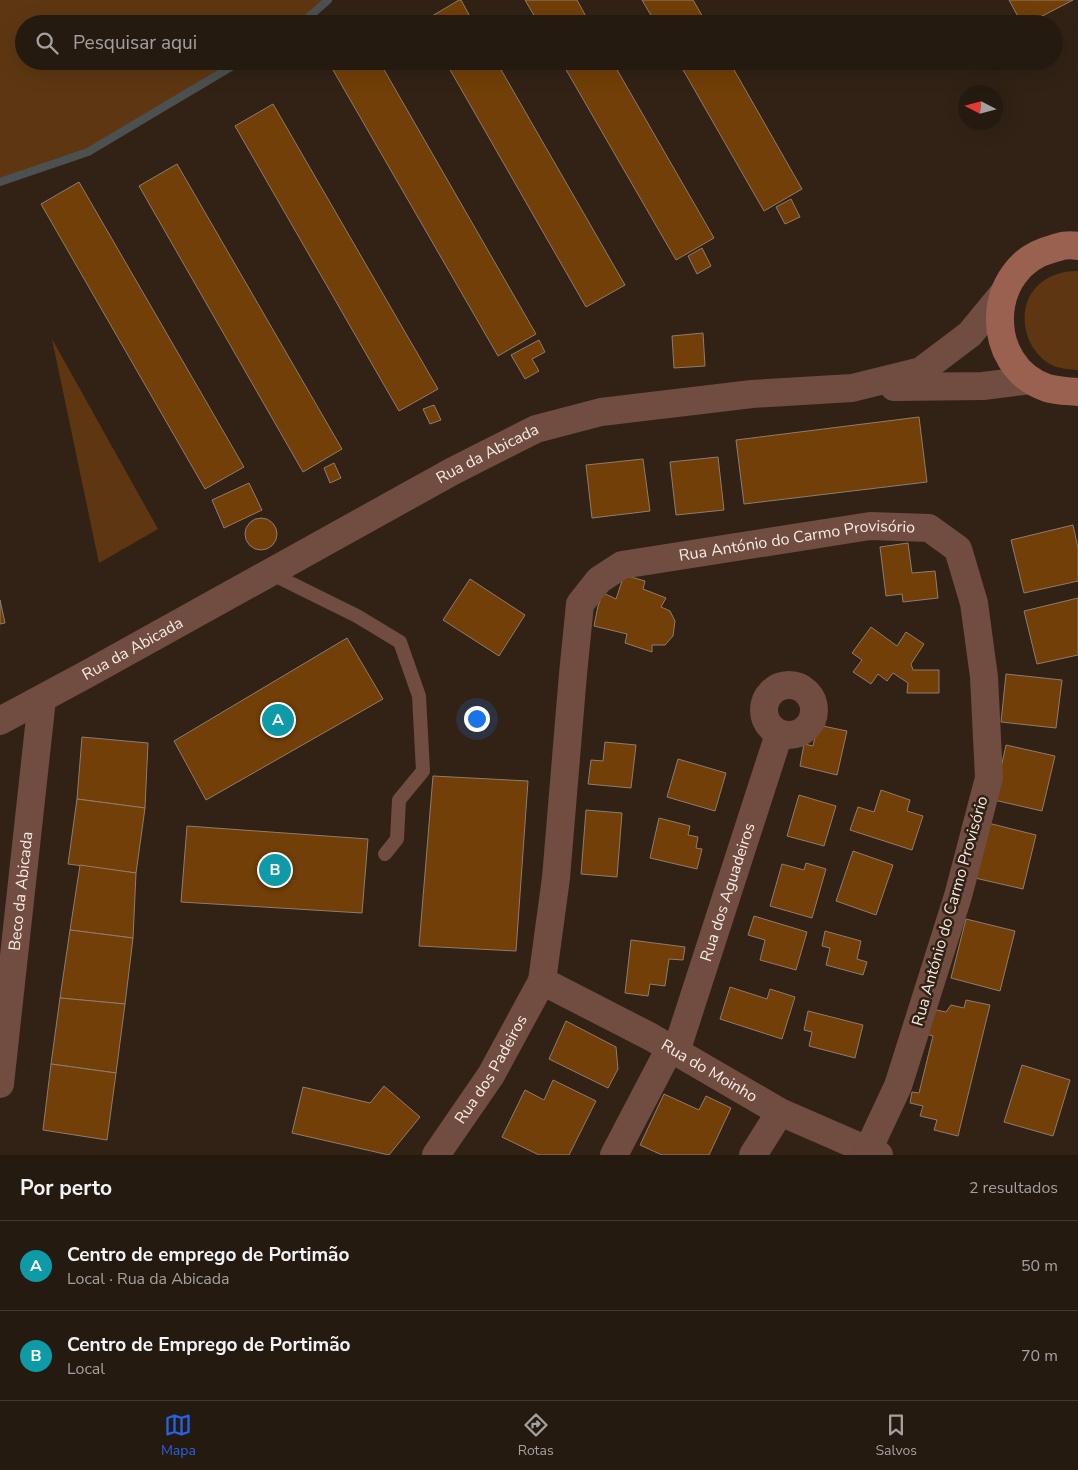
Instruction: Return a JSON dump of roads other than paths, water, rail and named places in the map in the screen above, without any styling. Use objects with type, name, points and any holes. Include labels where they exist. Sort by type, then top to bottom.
[{"type":"main road","points":[[1078,246],[1068,244],[1040,252],[1018,269],[1002,295],[999,319],[1002,342],[1014,364],[1078,410]]},
{"type":"main road","points":[[1040,384],[1078,392]]},
{"type":"street","name":"Rua da Abicada","points":[[0,721],[453,471],[536,428],[601,412],[752,394],[852,388],[921,371],[970,334],[1002,295]]},
{"type":"street","points":[[852,388],[1040,384]]},
{"type":"street","name":"Rua António do Carmo Provisório","points":[[542,981],[556,878],[580,604],[599,580],[622,565],[870,526],[929,528],[958,549],[974,603],[984,676],[989,778],[958,896],[898,1086],[874,1153]]},
{"type":"street","name":"Beco da Abicada","points":[[0,1084],[42,699]]},
{"type":"street","name":"Rua dos Aguadeiros","points":[[614,1155],[673,1050],[779,734]]},
{"type":"street","name":"Rua do Moinho","points":[[542,981],[673,1050],[780,1112],[874,1153]]},
{"type":"street","name":"Rua dos Padeiros","points":[[436,1155],[490,1075],[542,981]]},
{"type":"street","points":[[753,1155],[780,1112]]},
{"type":"lane","points":[[270,573],[357,616],[400,642],[419,696],[423,771],[400,800],[397,839],[385,854]]},
{"type":"waterway","points":[[311,15],[328,0]]},
{"type":"waterway","points":[[0,182],[88,152],[226,70]]},
{"type":"place","name":"Centro de emprego de Portimão","points":[[278,720]]},
{"type":"place","name":"Centro de Emprego de Portimão","points":[[275,870]]}]
